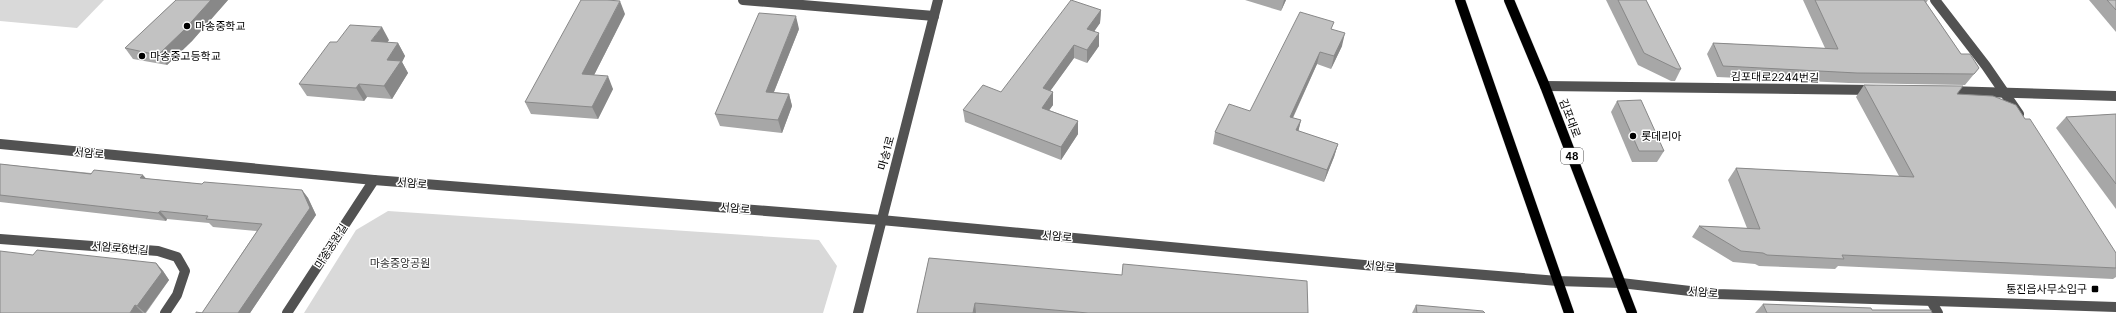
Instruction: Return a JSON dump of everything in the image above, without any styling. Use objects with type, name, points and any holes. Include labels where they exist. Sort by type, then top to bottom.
[{"type":"main road","points":[[1460,0],[1569,313]]},
{"type":"main road","name":"김포대로","points":[[1509,0],[1545,86],[1632,313]]},
{"type":"street","points":[[743,0],[934,16]]},
{"type":"street","name":"마송1로","points":[[858,313],[938,0]]},
{"type":"street","points":[[1935,0],[1986,66],[2026,125]]},
{"type":"street","name":"김포대로2244번길","points":[[1545,86],[1887,90]]},
{"type":"street","points":[[1934,91],[2116,96]]},
{"type":"street","name":"서암로","points":[[0,144],[374,180],[881,220],[1558,281],[1621,283],[1716,294],[2116,307]]},
{"type":"street","name":"마송공원길","points":[[287,313],[374,180]]},
{"type":"street","name":"서암로6번길","points":[[0,239],[158,251],[177,257],[185,270],[177,294],[165,313]]},
{"type":"street","points":[[1931,302],[1938,313]]},
{"type":"green space","points":[[0,0],[104,0],[77,28],[0,21]]},
{"type":"green space","name":"마송중앙공원","points":[[388,211],[819,240],[837,266],[823,313],[304,313],[356,230]]},
{"type":"building","points":[[176,0],[211,0],[184,30],[158,55],[125,48]]},
{"type":"building","points":[[581,0],[620,1],[582,74],[608,76],[592,107],[525,102]]},
{"type":"building","points":[[1071,0],[1101,10],[1087,29],[1099,33],[1087,50],[1074,45],[1043,88],[1053,92],[1042,108],[1078,121],[1061,147],[963,110],[983,85],[1001,92]]},
{"type":"building","points":[[1618,0],[1646,0],[1681,69],[1677,69],[1644,53]]},
{"type":"building","points":[[1815,0],[1924,0],[1961,54],[1970,54],[1979,68],[1974,74],[1857,73],[1723,66],[1713,43],[1838,49]]},
{"type":"building","points":[[2107,0],[2116,0],[2116,10]]},
{"type":"building","points":[[1300,12],[1334,22],[1331,29],[1345,33],[1334,56],[1320,52],[1290,117],[1301,120],[1296,130],[1338,144],[1327,170],[1215,132],[1229,104],[1250,111]]},
{"type":"building","points":[[759,13],[796,16],[766,92],[789,94],[778,120],[715,114]]},
{"type":"building","points":[[350,25],[382,27],[371,41],[398,43],[387,60],[401,61],[384,86],[359,84],[356,88],[299,84],[330,42],[337,42]]},
{"type":"building","points":[[1864,85],[1963,86],[1957,94],[1993,96],[2016,105],[2025,119],[2030,119],[2116,253],[2116,268],[1842,255],[1844,259],[1767,255],[1763,253],[1741,251],[1699,226],[1760,229],[1736,168],[1914,177]]},
{"type":"building","points":[[1641,100],[1664,151],[1639,151],[1617,101]]},
{"type":"building","points":[[2116,114],[2116,184],[2066,117]]},
{"type":"building","points":[[0,164],[91,174],[94,170],[143,175],[140,178],[202,184],[204,182],[302,190],[310,208],[238,313],[202,313],[262,224],[206,219],[208,216],[160,211],[158,213],[0,195]]},
{"type":"building","points":[[37,250],[156,263],[162,272],[137,306],[135,305],[130,313],[0,313],[0,251],[33,255]]},
{"type":"building","points":[[929,258],[1122,275],[1123,264],[1307,281],[1308,313],[1088,313],[975,303],[973,313],[917,313]]},
{"type":"building","points":[[1763,304],[1871,308],[1872,310],[1931,310],[1932,313],[1767,313]]},
{"type":"building","points":[[1416,305],[1483,311],[1485,313],[1417,313]]},
{"type":"place","name":"마송중학교","points":[[187,26]]},
{"type":"place","name":"마송중고등학교","points":[[142,56]]},
{"type":"place","name":"롯데리아","points":[[1633,136]]},
{"type":"place","name":"통진읍사무소입구","points":[[2095,289]]}]
